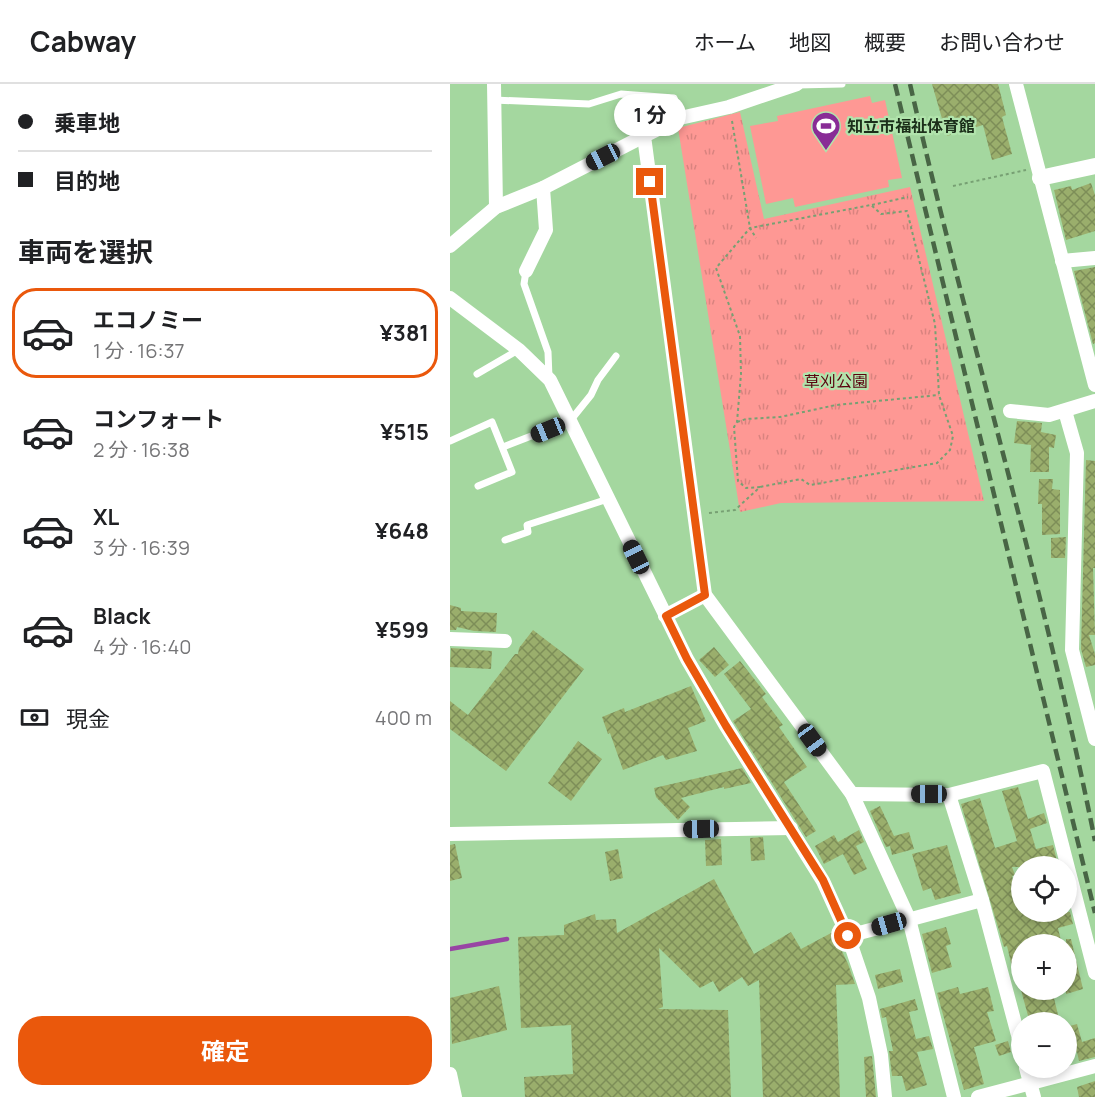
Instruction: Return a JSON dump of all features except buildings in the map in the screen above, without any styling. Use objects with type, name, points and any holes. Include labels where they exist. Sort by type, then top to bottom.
[{"type":"street","points":[[494,84],[496,207]]},
{"type":"street","points":[[450,246],[496,207],[543,188],[680,118],[729,107],[797,84]]},
{"type":"street","points":[[1016,84],[1062,261],[1091,360],[1095,385]]},
{"type":"street","points":[[644,136],[705,595],[852,794],[909,919],[954,1097]]},
{"type":"street","points":[[1039,172],[1095,165]]},
{"type":"street","points":[[526,271],[546,230],[543,188]]},
{"type":"street","points":[[1062,261],[1095,258]]},
{"type":"street","points":[[450,298],[519,350],[549,380],[687,659],[726,726],[823,880],[848,936],[869,998],[881,1055],[885,1097]]},
{"type":"street","points":[[1010,411],[1049,415],[1095,402]]},
{"type":"street","points":[[1065,411],[1077,453],[1072,650],[1095,735]]},
{"type":"street","points":[[666,616],[705,595]]},
{"type":"street","points":[[450,639],[505,641]]},
{"type":"street","points":[[852,794],[949,795],[1043,771],[1095,973]]},
{"type":"street","points":[[949,795],[982,900],[1012,1012]]},
{"type":"street","points":[[450,834],[791,828]]},
{"type":"street","points":[[848,936],[982,900]]},
{"type":"street","points":[[978,1097],[1095,1066]]},
{"type":"street","points":[[450,1074],[455,1097]]},
{"type":"street","points":[[1029,1078],[1034,1097]]},
{"type":"lane","points":[[636,94],[638,84]]},
{"type":"lane","points":[[797,84],[842,84]]},
{"type":"lane","points":[[494,100],[589,104],[621,94],[636,94],[674,98],[680,118]]},
{"type":"lane","points":[[526,271],[524,284],[548,352],[549,380]]},
{"type":"lane","points":[[477,374],[519,350]]},
{"type":"lane","points":[[503,447],[570,421],[591,395],[598,380],[616,356]]},
{"type":"lane","points":[[450,441],[492,422],[512,472],[478,486]]},
{"type":"lane","points":[[505,540],[528,532],[527,525],[608,499]]},
{"type":"path","points":[[729,107],[750,228],[756,238]]},
{"type":"path","points":[[953,186],[1039,172]]},
{"type":"path","points":[[871,205],[881,214],[907,211],[935,324],[939,395],[953,436],[950,450],[937,463],[810,485],[801,479],[746,488],[738,481],[734,427],[737,422],[741,374],[740,336],[716,268],[750,228],[908,197]]},
{"type":"path","points":[[737,422],[746,419],[780,417],[836,405],[939,395]]},
{"type":"path","points":[[703,513],[735,510],[760,487]]},
{"type":"green space","name":"知立市福祉体育館","points":[[870,96],[872,103],[885,100],[902,178],[888,180],[889,187],[795,207],[793,198],[766,204],[750,126],[778,121],[777,116]]},
{"type":"green space","name":"草刈公園","points":[[740,112],[764,219],[910,187],[984,501],[781,503],[740,512],[678,128]]},
{"type":"waterway","points":[[450,949],[507,939]]},
{"type":"railway","points":[[895,84],[1095,913]]},
{"type":"railway","points":[[910,84],[1053,651],[1095,841]]},
{"type":"place","name":"知立市福祉体育館","points":[[826,152]]},
{"type":"route","points":[[650,182],[705,595],[666,616],[687,659],[726,726],[823,880],[848,936]]}]
